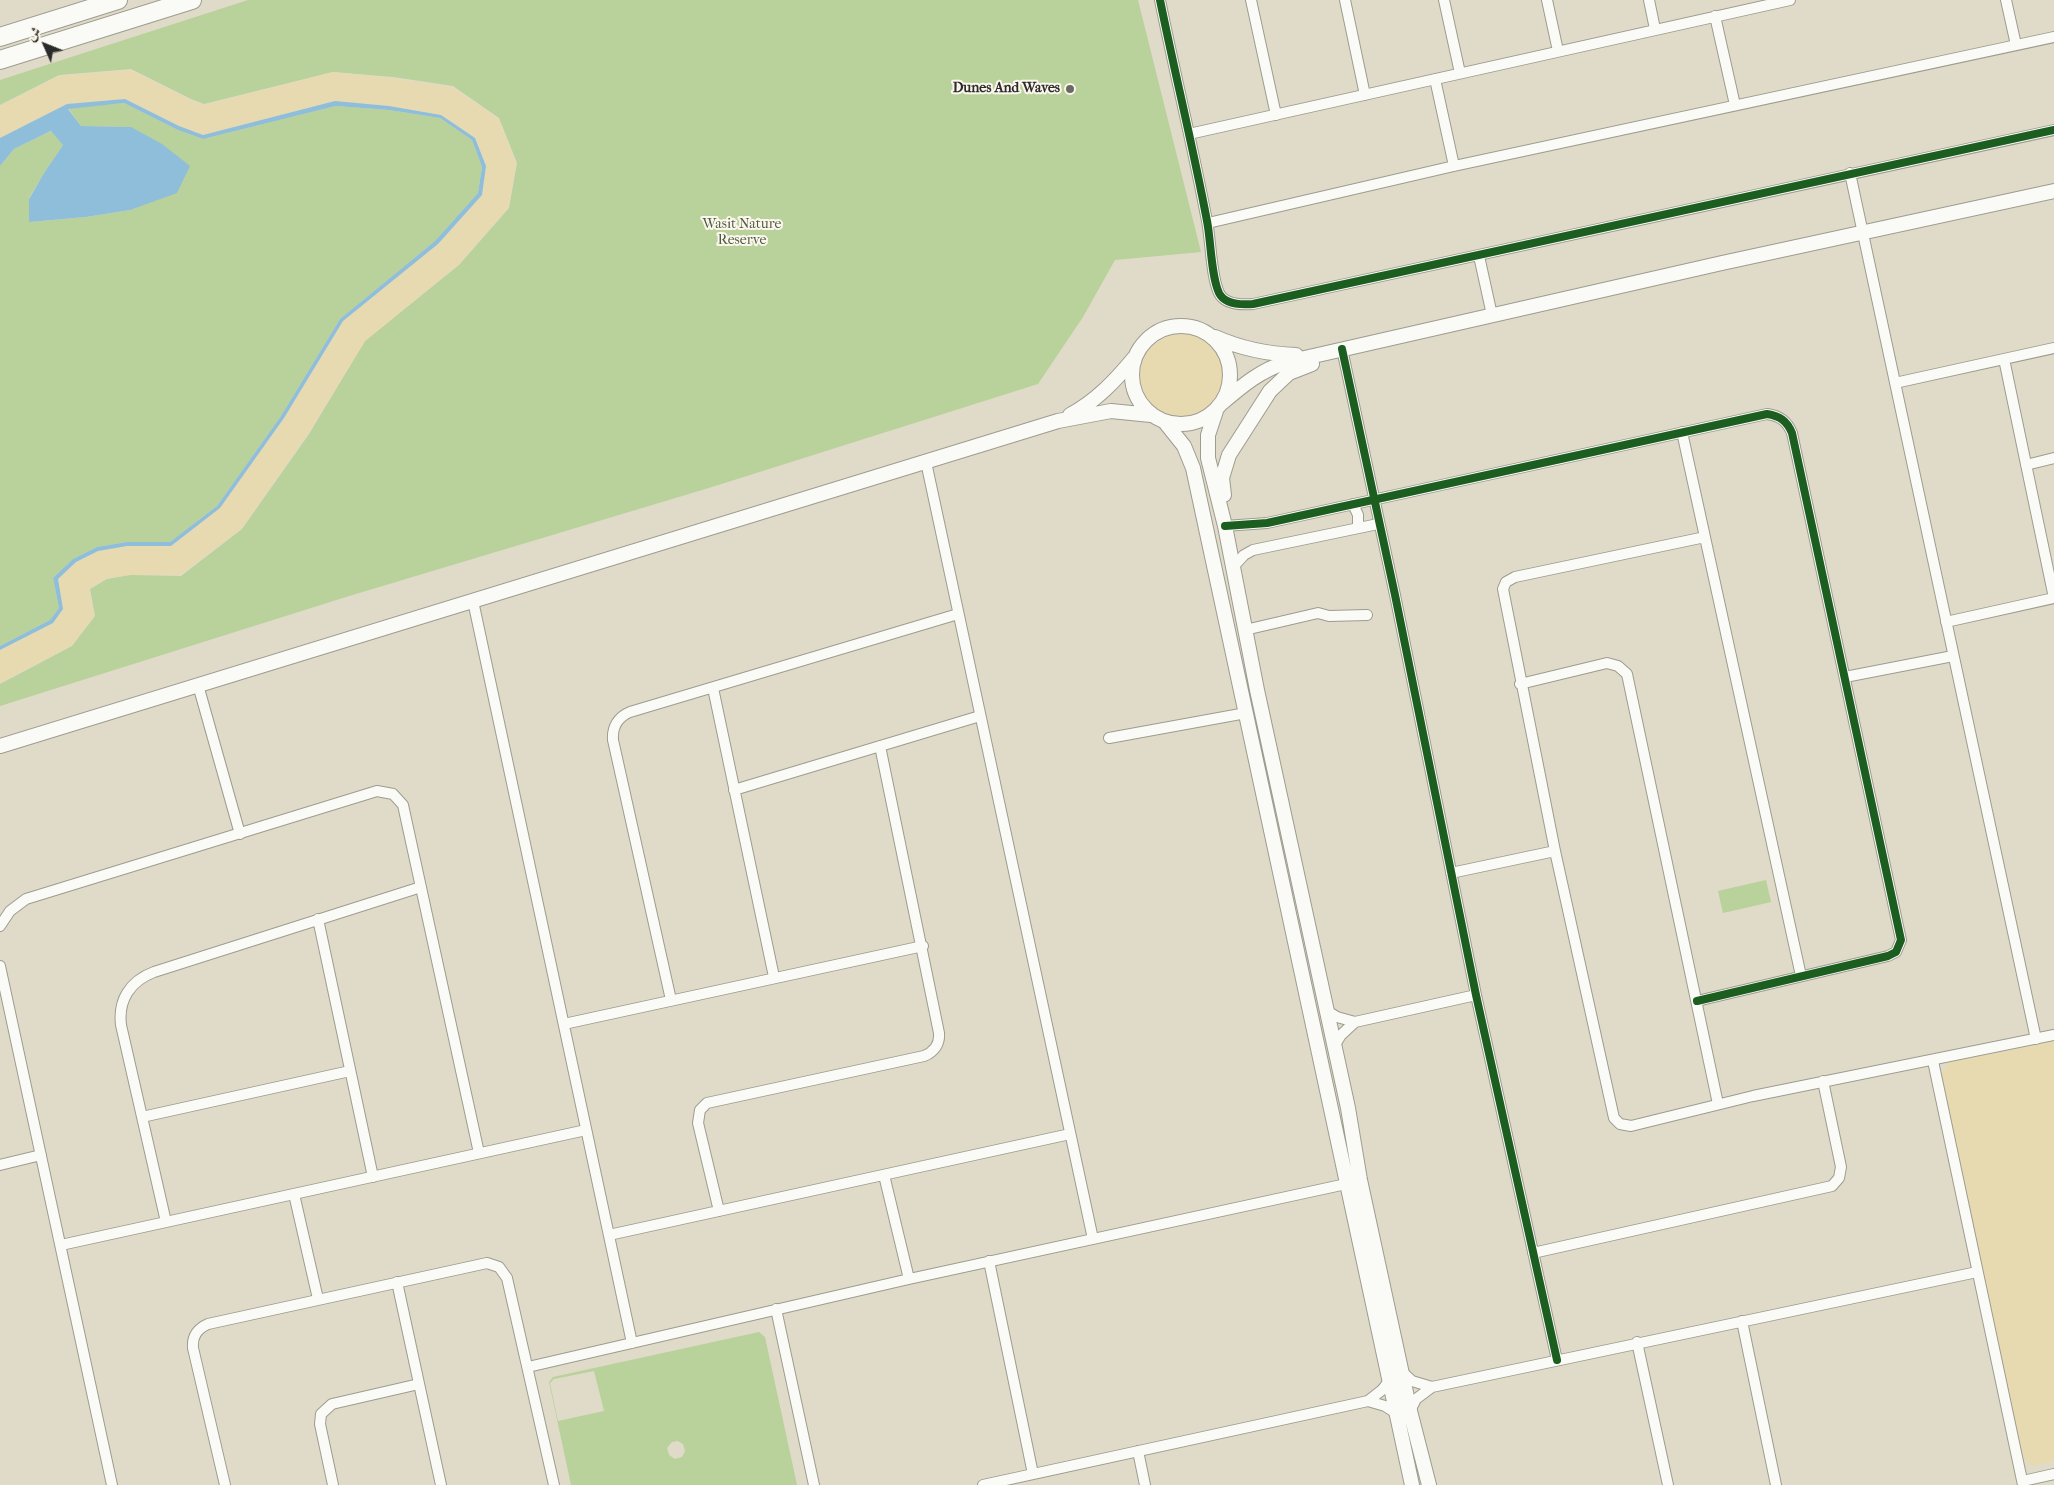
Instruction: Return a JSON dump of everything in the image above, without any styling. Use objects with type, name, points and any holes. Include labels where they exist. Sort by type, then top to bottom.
[{"type":"highway","points":[[78,12],[102,0]]},
{"type":"highway","points":[[0,37],[118,0]]},
{"type":"highway","points":[[0,60],[192,0]]},
{"type":"main road","points":[[0,746],[1058,421],[1111,411],[1158,418],[1177,424],[1191,424],[1204,419],[1253,377],[1269,368],[1317,355],[2054,191]]},
{"type":"main road","points":[[1058,421],[1096,398],[1136,355],[1146,341],[1156,333],[1168,328],[1180,326],[1193,327],[1205,331],[1220,344],[1227,355],[1231,379],[1228,392],[1219,407],[1208,435],[1207,451],[1224,522],[1257,690],[1348,1108],[1360,1180],[1401,1371],[1403,1412],[1412,1485]]},
{"type":"main road","points":[[1211,336],[1235,346],[1264,353],[1317,355]]},
{"type":"main road","points":[[1224,522],[1226,504],[1222,478],[1226,462],[1232,449],[1270,391],[1289,373],[1325,360],[1341,350]]},
{"type":"main road","points":[[1136,355],[1132,368],[1132,381],[1136,394],[1142,405],[1180,439],[1191,460],[1389,1381],[1403,1412],[1429,1485]]},
{"type":"main road","points":[[1231,643],[1234,641],[1240,643],[1247,672],[1257,690]]},
{"type":"street","points":[[1160,0],[1208,223],[1216,285],[1220,295],[1230,303],[1240,305],[1253,304],[1479,256],[2054,130]]},
{"type":"street","points":[[1251,0],[1276,115]]},
{"type":"street","points":[[1345,0],[1365,94]]},
{"type":"street","points":[[1444,0],[1460,73]]},
{"type":"street","points":[[1547,0],[1558,51]]},
{"type":"street","points":[[1649,0],[1655,29]]},
{"type":"street","points":[[1188,134],[1715,16],[1744,5],[1790,0]]},
{"type":"street","points":[[2006,0],[2016,45]]},
{"type":"street","points":[[1715,16],[1735,105]]},
{"type":"street","points":[[1208,223],[1454,166],[2054,37]]},
{"type":"street","points":[[1434,79],[1454,166]]},
{"type":"street","points":[[1850,174],[2036,1039]]},
{"type":"street","points":[[1479,256],[1492,315]]},
{"type":"street","points":[[1894,383],[2054,348]]},
{"type":"street","points":[[1341,350],[1374,499],[1476,995],[1557,1360]]},
{"type":"street","points":[[1946,622],[2054,598],[2004,359]]},
{"type":"street","points":[[1224,522],[1267,523],[1766,414],[1780,417],[1790,427],[1901,940],[1898,948],[1888,956],[1696,1001]]},
{"type":"street","points":[[1682,432],[1801,976]]},
{"type":"street","points":[[2026,465],[2054,458]]},
{"type":"street","points":[[926,462],[1093,1239]]},
{"type":"street","points":[[1353,504],[1358,515],[1358,528]]},
{"type":"street","points":[[1233,566],[1250,551],[1378,524]]},
{"type":"street","points":[[1705,537],[1515,577],[1508,580],[1504,586],[1503,593],[1520,684],[1614,1118],[1620,1124],[1631,1126],[1718,1104],[1823,1081],[1933,1061],[2054,1035]]},
{"type":"street","points":[[473,601],[632,1343]]},
{"type":"street","points":[[1245,630],[1318,613],[1330,616],[1366,614]]},
{"type":"street","points":[[670,1000],[612,734],[616,723],[624,715],[958,614]]},
{"type":"street","points":[[1845,677],[1953,656]]},
{"type":"street","points":[[1520,684],[1607,664],[1618,666],[1626,674],[1718,1104]]},
{"type":"street","points":[[198,685],[240,834]]},
{"type":"street","points":[[713,688],[774,977]]},
{"type":"street","points":[[1109,738],[1246,713]]},
{"type":"street","points":[[734,790],[980,716]]},
{"type":"street","points":[[719,1211],[698,1123],[698,1114],[703,1106],[711,1101],[924,1056],[933,1052],[938,1043],[939,1033],[880,746]]},
{"type":"street","points":[[0,926],[10,911],[26,899],[377,792],[388,792],[397,797],[403,805],[479,1153]]},
{"type":"street","points":[[1451,873],[1555,851]]},
{"type":"street","points":[[166,1222],[120,1016],[123,1000],[132,985],[138,979],[154,972],[421,887]]},
{"type":"street","points":[[318,919],[373,1177]]},
{"type":"street","points":[[564,1024],[922,946]]},
{"type":"street","points":[[0,966],[112,1485]]},
{"type":"street","points":[[1327,1011],[1337,1017],[1355,1022],[1476,995]]},
{"type":"street","points":[[1334,1046],[1341,1035],[1355,1022]]},
{"type":"street","points":[[1933,1061],[2023,1483],[2054,1474]]},
{"type":"street","points":[[142,1117],[350,1071]]},
{"type":"street","points":[[1533,1253],[1832,1186],[1839,1178],[1841,1167],[1823,1081]]},
{"type":"street","points":[[61,1245],[586,1130]]},
{"type":"street","points":[[609,1235],[1070,1134]]},
{"type":"street","points":[[0,1165],[41,1155]]},
{"type":"street","points":[[884,1175],[909,1279]]},
{"type":"street","points":[[528,1367],[989,1261],[1346,1184]]},
{"type":"street","points":[[294,1194],[318,1299]]},
{"type":"street","points":[[989,1261],[1033,1474]]},
{"type":"street","points":[[225,1485],[193,1348],[196,1333],[208,1324],[481,1263],[494,1264],[499,1267],[507,1278],[554,1485]]},
{"type":"street","points":[[1401,1371],[1412,1381],[1432,1386],[1977,1272]]},
{"type":"street","points":[[397,1282],[441,1485]]},
{"type":"street","points":[[776,1309],[814,1485]]},
{"type":"street","points":[[1742,1321],[1776,1485]]},
{"type":"street","points":[[1637,1342],[1668,1485]]},
{"type":"street","points":[[983,1485],[1368,1401],[1382,1390],[1389,1381]]},
{"type":"street","points":[[333,1485],[320,1424],[324,1410],[332,1404],[419,1384]]},
{"type":"street","points":[[1368,1401],[1403,1412],[1432,1386]]},
{"type":"street","points":[[1138,1451],[1145,1485]]},
{"type":"green space","name":"Wasit Nature Reserve","points":[[248,0],[1138,0],[1201,252],[1115,260],[1083,317],[1038,384],[712,487],[346,597],[0,706],[0,684],[72,646],[95,616],[90,589],[107,579],[130,575],[181,576],[242,529],[309,434],[365,341],[459,265],[509,208],[517,163],[499,118],[453,86],[393,77],[333,72],[204,104],[131,69],[59,75],[0,105],[0,80]]},
{"type":"green space","points":[[124,103],[178,130],[203,139],[336,106],[389,110],[440,118],[472,140],[482,167],[478,193],[435,241],[340,319],[281,416],[217,506],[170,542],[127,542],[97,547],[73,559],[53,578],[59,608],[50,620],[0,646],[0,166],[14,149],[52,131],[63,145],[29,198],[29,222],[86,217],[130,210],[131,127],[81,126],[68,108]]},
{"type":"green space","points":[[1766,880],[1771,902],[1723,913],[1718,891]]},
{"type":"green space","points":[[759,1332],[765,1337],[797,1485],[571,1485],[549,1382],[553,1377]],"holes":[[[594,1371],[604,1411],[558,1421],[550,1383],[554,1379]],[[678,1441],[683,1444],[685,1451],[682,1457],[675,1459],[669,1455],[667,1448],[672,1442]]]},
{"type":"sand","points":[[131,70],[204,105],[333,72],[393,78],[452,87],[499,119],[516,163],[509,207],[458,265],[365,341],[308,434],[241,529],[180,575],[130,575],[107,578],[89,589],[94,616],[72,645],[0,683],[0,650],[53,623],[63,609],[58,579],[76,562],[98,551],[127,546],[171,546],[220,508],[284,418],[343,321],[438,244],[482,195],[486,166],[475,138],[441,115],[389,106],[335,101],[203,135],[179,126],[125,99],[67,104],[0,138],[0,106],[59,76]]},
{"type":"sand","points":[[1182,334],[1205,341],[1217,353],[1224,376],[1217,399],[1205,411],[1182,418],[1159,411],[1147,399],[1140,376],[1147,353],[1159,341]]},
{"type":"sand","points":[[2054,1039],[2054,1461],[2033,1466],[2023,1458],[1940,1074],[1950,1062]]},
{"type":"water","points":[[125,99],[179,126],[203,135],[335,101],[389,106],[441,115],[475,138],[486,166],[482,195],[438,244],[343,321],[284,418],[220,508],[171,546],[127,546],[98,551],[76,562],[58,579],[63,609],[53,623],[0,650],[0,646],[50,620],[59,608],[53,578],[73,559],[97,547],[127,542],[170,542],[217,506],[281,416],[340,319],[435,241],[478,193],[482,167],[472,140],[440,118],[389,110],[336,106],[203,139],[178,130],[124,103],[68,109],[81,126],[131,127],[162,144],[190,166],[177,193],[130,210],[86,217],[29,222],[29,199],[63,145],[51,131],[14,149],[0,166],[0,138],[67,104]]},
{"type":"cycle path","points":[[1160,0],[1202,193],[1216,286],[1225,300],[1239,304],[1253,304],[2054,130]]},
{"type":"cycle path","points":[[1342,349],[1395,595],[1476,995],[1557,1360]]},
{"type":"cycle path","points":[[1225,526],[1267,523],[1767,414],[1776,416],[1788,425],[1792,433],[1901,940],[1896,952],[1888,956],[1697,1001]]},
{"type":"place","name":"Dunes And Waves","points":[[1070,89]]}]
